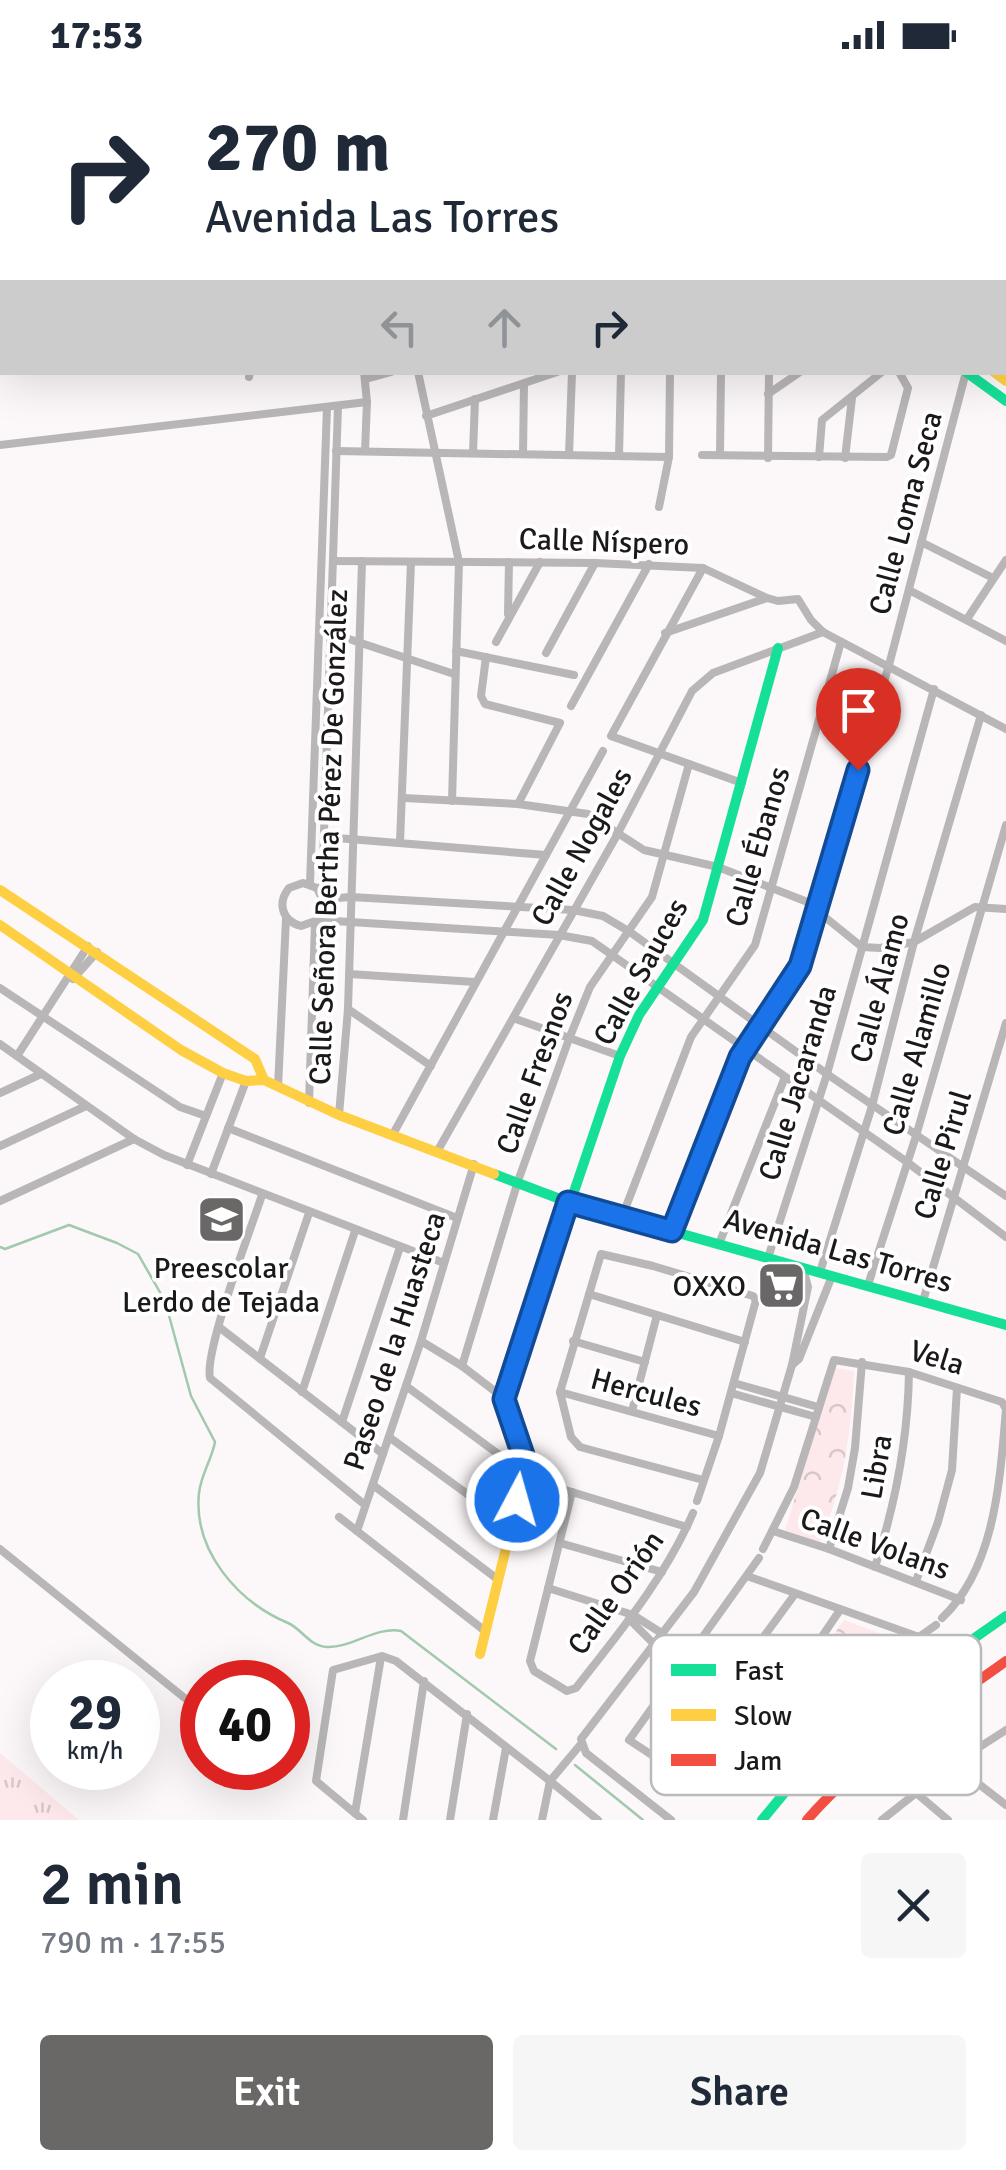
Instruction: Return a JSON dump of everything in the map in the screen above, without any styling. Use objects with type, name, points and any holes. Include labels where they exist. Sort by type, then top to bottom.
[{"type":"street","points":[[419,375],[460,562],[452,801]]},
{"type":"street","points":[[426,416],[549,375]]},
{"type":"street","points":[[569,454],[572,375]]},
{"type":"street","points":[[618,456],[620,375]]},
{"type":"street","points":[[659,507],[669,457],[670,375]]},
{"type":"street","points":[[720,375],[720,454]]},
{"type":"street","points":[[768,458],[769,375]]},
{"type":"street","points":[[768,394],[796,375]]},
{"type":"street","points":[[818,458],[822,420],[879,375]]},
{"type":"street","points":[[702,455],[891,455],[908,388],[900,375]]},
{"type":"street","name":"Calle Loma Seca","points":[[672,1231],[745,1048],[800,966],[889,665],[965,375]]},
{"type":"street","points":[[970,375],[1006,401]]},
{"type":"street","points":[[365,376],[365,451]]},
{"type":"street","points":[[522,454],[524,384]]},
{"type":"street","points":[[844,458],[852,398]]},
{"type":"street","points":[[473,454],[475,399]]},
{"type":"street","points":[[0,445],[367,402]]},
{"type":"street","points":[[309,1102],[316,922],[324,910],[338,406]]},
{"type":"street","points":[[310,884],[327,408]]},
{"type":"street","points":[[336,451],[669,457]]},
{"type":"street","points":[[324,489],[335,490]]},
{"type":"street","points":[[921,542],[993,578]]},
{"type":"street","name":"Calle Níspero","points":[[333,560],[703,568],[767,598],[798,599],[810,620],[823,632],[1006,729]]},
{"type":"street","points":[[967,619],[1006,560]]},
{"type":"street","name":"Calle Señora Bertha Pérez De González","points":[[339,1115],[348,1009],[362,561]]},
{"type":"street","points":[[400,842],[411,562]]},
{"type":"street","points":[[508,562],[508,618]]},
{"type":"street","points":[[496,642],[540,562]]},
{"type":"street","points":[[546,653],[595,563]]},
{"type":"street","points":[[570,706],[648,564]]},
{"type":"street","points":[[703,568],[611,736],[742,783]]},
{"type":"street","points":[[909,590],[1006,641]]},
{"type":"street","points":[[665,634],[767,598]]},
{"type":"street","name":"Calle Nogales","points":[[438,1150],[698,684],[713,672],[823,632]]},
{"type":"street","points":[[343,636],[454,674]]},
{"type":"street","name":"Calle Ébanos","points":[[622,1217],[684,1054],[702,1018],[754,945],[841,642]]},
{"type":"street","name":"Calle Sauces","points":[[504,1399],[620,1056],[633,1026],[703,920],[778,648]]},
{"type":"street","points":[[456,651],[574,675]]},
{"type":"street","points":[[486,657],[480,696],[485,704],[560,723],[518,804]]},
{"type":"street","name":"Calle Jacaranda","points":[[768,1258],[826,1074],[934,689]]},
{"type":"street","name":"Calle Álamo","points":[[792,1365],[799,1360],[825,1292],[826,1274],[914,942],[981,715]]},
{"type":"street","points":[[392,1136],[603,752]]},
{"type":"street","name":"Calle Fresnos","points":[[462,1366],[518,1181],[569,1040],[590,988],[652,898],[689,764]]},
{"type":"street","points":[[404,798],[570,810],[600,820],[616,835],[644,850],[718,867],[805,900],[862,947],[914,942],[966,910],[1006,909]]},
{"type":"street","name":"Calle Alamillo","points":[[868,1285],[916,1136],[1006,825]]},
{"type":"street","points":[[324,838],[546,854]]},
{"type":"street","points":[[278,1087],[286,919],[281,902],[295,884],[310,884],[323,896],[573,910],[603,916],[630,932],[826,1074],[1006,1196]]},
{"type":"street","name":"Avenida Las Torres","points":[[0,890],[255,1059],[264,1080]]},
{"type":"street","points":[[286,919],[300,926],[350,922],[559,935],[592,941],[907,1162],[1006,1237]]},
{"type":"street","name":"Avenida Las Torres","points":[[0,925],[222,1074],[246,1081],[264,1080],[339,1115],[568,1202],[1006,1325]]},
{"type":"street","points":[[17,1056],[92,949]]},
{"type":"street","points":[[348,974],[476,982]]},
{"type":"street","points":[[0,988],[180,1107],[206,1116]]},
{"type":"street","points":[[348,1009],[431,1066]]},
{"type":"street","points":[[513,1018],[620,1056]]},
{"type":"street","name":"Calle Pirul","points":[[923,1301],[1006,1023]]},
{"type":"street","points":[[0,1044],[134,1139],[187,1165],[309,1214],[444,1263]]},
{"type":"street","points":[[0,1092],[42,1074]]},
{"type":"street","points":[[187,1165],[222,1074]]},
{"type":"street","points":[[719,1244],[784,1077]]},
{"type":"street","points":[[211,1174],[246,1081]]},
{"type":"street","points":[[0,1146],[86,1106]]},
{"type":"street","points":[[228,1128],[457,1218]]},
{"type":"street","points":[[0,1200],[134,1139]]},
{"type":"street","name":"Paseo de la Huasteca","points":[[357,1531],[474,1164]]},
{"type":"street","points":[[262,1195],[208,1370],[212,1381],[365,1504]]},
{"type":"street","points":[[260,1358],[309,1214]]},
{"type":"street","points":[[302,1392],[355,1231]]},
{"type":"street","points":[[342,1422],[400,1247]]},
{"type":"street","points":[[697,1500],[704,1480],[719,1436],[756,1304],[753,1296],[602,1253],[560,1392],[570,1437],[580,1447],[704,1480]]},
{"type":"street","points":[[661,1635],[694,1592],[760,1473],[792,1365],[808,1287],[804,1268]]},
{"type":"street","points":[[808,1287],[825,1292]]},
{"type":"street","points":[[588,1294],[745,1342]]},
{"type":"street","points":[[632,1411],[657,1314]]},
{"type":"street","points":[[800,1319],[812,1323]]},
{"type":"street","points":[[219,1327],[383,1454]]},
{"type":"street","points":[[421,1340],[504,1399],[520,1438],[524,1474],[480,1654]]},
{"type":"street","points":[[574,1341],[644,1362]]},
{"type":"street","name":"Vela","points":[[706,1635],[748,1576],[794,1487],[834,1360],[909,1372],[1002,1402],[1006,1409],[992,1514],[975,1571],[961,1600]]},
{"type":"street","points":[[829,1548],[848,1488],[862,1362]]},
{"type":"street","name":"Libra","points":[[876,1567],[904,1458],[909,1372]]},
{"type":"street","points":[[406,1386],[524,1474]]},
{"type":"street","points":[[732,1388],[818,1406]]},
{"type":"street","points":[[916,1581],[952,1470],[957,1388]]},
{"type":"street","name":"Hercules","points":[[560,1392],[719,1436]]},
{"type":"street","points":[[756,1394],[816,1417]]},
{"type":"street","points":[[389,1437],[511,1526]]},
{"type":"street","points":[[373,1486],[496,1578]]},
{"type":"street","points":[[562,1489],[687,1527]]},
{"type":"street","points":[[572,1492],[548,1588],[630,1616],[653,1635]]},
{"type":"street","name":"Calle Orión","points":[[548,1588],[530,1661],[534,1671],[567,1690],[576,1688],[662,1572],[693,1513]]},
{"type":"street","points":[[339,1517],[484,1630]]},
{"type":"street","name":"Calle Volans","points":[[772,1531],[829,1548],[961,1600]]},
{"type":"street","points":[[560,1543],[662,1572]]},
{"type":"street","points":[[0,1549],[180,1694]]},
{"type":"street","points":[[748,1576],[912,1635]]},
{"type":"street","points":[[765,1635],[795,1594]]},
{"type":"street","points":[[921,1635],[961,1600]]},
{"type":"street","points":[[823,1635],[840,1610]]},
{"type":"street","points":[[979,1635],[1006,1616]]},
{"type":"street","points":[[542,1820],[550,1781],[581,1744],[590,1723],[651,1648]]},
{"type":"street","points":[[355,1813],[380,1656]]},
{"type":"street","points":[[364,1820],[316,1781],[333,1670],[380,1656],[396,1661],[467,1714],[598,1820]]},
{"type":"street","points":[[981,1679],[1006,1661]]},
{"type":"street","points":[[402,1820],[424,1682]]},
{"type":"street","name":"Vela","points":[[651,1711],[630,1740],[651,1754]]},
{"type":"street","points":[[450,1820],[467,1714]]},
{"type":"street","points":[[981,1746],[1006,1730]]},
{"type":"street","points":[[581,1744],[671,1820]]},
{"type":"street","points":[[493,1820],[506,1748]]},
{"type":"street","points":[[981,1785],[1006,1806]]},
{"type":"street","points":[[762,1820],[783,1795]]},
{"type":"street","points":[[808,1820],[829,1795]]},
{"type":"street","points":[[882,1820],[911,1795]]},
{"type":"street","points":[[919,1795],[948,1820]]},
{"type":"green space","points":[[835,1368],[854,1371],[851,1416],[841,1479],[820,1542],[785,1530]]},
{"type":"green space","points":[[844,1620],[884,1635],[834,1635]]},
{"type":"green space","points":[[0,1753],[30,1778],[30,1790],[44,1790],[79,1820],[0,1820]]},
{"type":"waterway","points":[[0,1247],[5,1249],[69,1225],[138,1254],[165,1301],[191,1396],[215,1442],[200,1486],[199,1514],[211,1554],[236,1588],[321,1646],[401,1631],[556,1749]]},
{"type":"waterway","points":[[575,1765],[643,1820]]},
{"type":"traffic: fast","points":[[970,375],[1006,401]]},
{"type":"traffic: fast","points":[[557,1242],[620,1056],[639,1015],[703,920],[778,648]]},
{"type":"traffic: fast","points":[[494,1174],[568,1202],[1006,1325]]},
{"type":"traffic: fast","points":[[979,1635],[1006,1616]]},
{"type":"traffic: fast","points":[[762,1820],[783,1795]]},
{"type":"traffic: slow","points":[[998,375],[1006,381]]},
{"type":"traffic: slow","points":[[0,890],[255,1059],[264,1080]]},
{"type":"traffic: slow","points":[[0,925],[181,1050],[223,1073],[246,1081],[264,1080],[339,1115],[494,1174]]},
{"type":"traffic: slow","points":[[480,1654],[524,1475],[509,1409],[508,1386],[557,1242]]},
{"type":"traffic: jam","points":[[981,1678],[1006,1661]]},
{"type":"traffic: jam","points":[[807,1820],[831,1795]]},
{"type":"place","name":"Preescolar Lerdo de Tejada","points":[[221,1219]]},
{"type":"place","name":"OXXO","points":[[781,1286]]},
{"type":"route","points":[[517,1500],[524,1458],[504,1399],[568,1202],[672,1231],[740,1057],[800,966],[858,770]]}]
